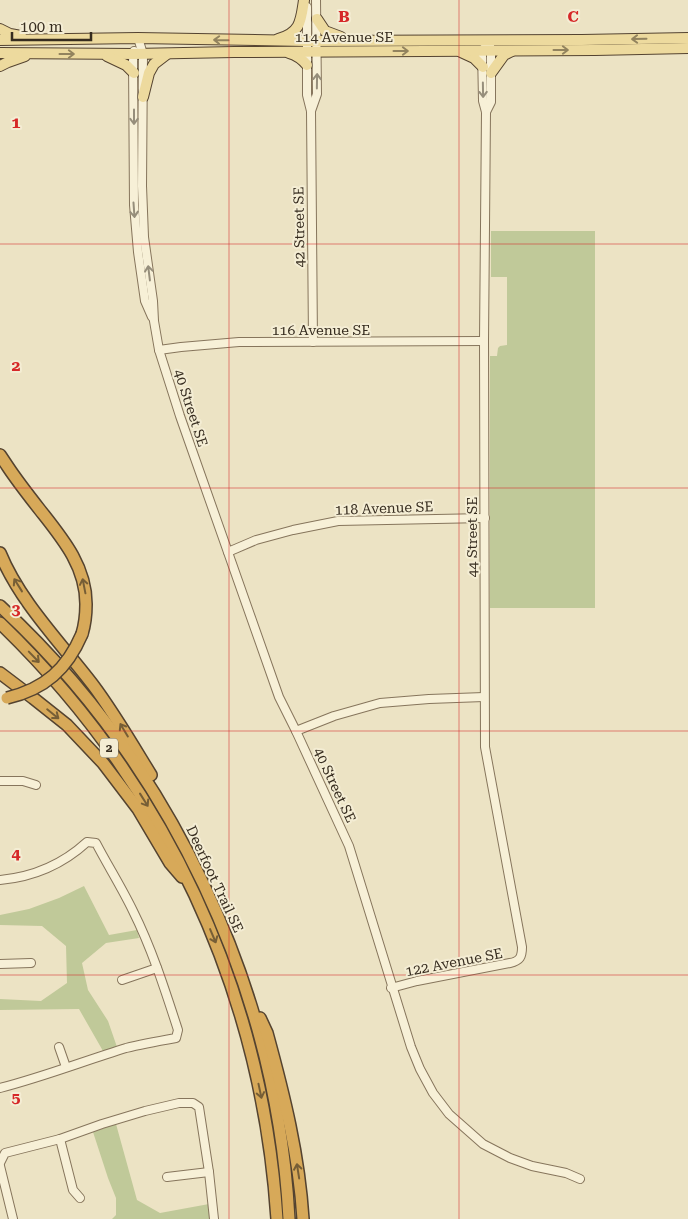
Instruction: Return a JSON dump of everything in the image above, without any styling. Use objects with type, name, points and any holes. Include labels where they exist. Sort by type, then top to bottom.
[{"type":"highway","points":[[0,455],[65,542],[79,568],[85,586],[86,597],[84,627],[72,655],[46,681],[29,691],[4,698]]},
{"type":"highway","points":[[0,553],[26,599],[117,719],[167,801],[187,851]]},
{"type":"highway","name":"Deerfoot Trail SE","points":[[0,606],[56,662],[121,743],[160,802],[199,874],[216,911],[255,1018],[273,1091],[282,1144],[289,1219]]},
{"type":"highway","name":"Deerfoot Trail SE","points":[[0,623],[55,679],[112,751],[163,831],[193,891],[218,947],[248,1040],[264,1109],[274,1178],[277,1219]]},
{"type":"highway","points":[[0,674],[67,725],[103,763],[138,809],[170,863],[193,891]]},
{"type":"highway","points":[[238,968],[267,1033],[281,1086],[292,1130],[303,1219]]},
{"type":"highway","points":[[269,1219],[274,1178]]},
{"type":"main road","points":[[270,41],[284,38],[297,29],[305,0]]},
{"type":"main road","points":[[316,19],[325,31],[334,36],[352,40]]},
{"type":"main road","points":[[0,29],[10,34],[34,39]]},
{"type":"main road","name":"114 Avenue SE","points":[[0,40],[138,38],[270,41],[312,46],[458,51],[487,47],[688,38]]},
{"type":"main road","name":"114 Avenue SE","points":[[0,54],[104,55],[280,51],[352,40],[512,50],[688,48]]},
{"type":"main road","points":[[458,51],[474,58],[487,70],[512,50]]},
{"type":"main road","points":[[280,51],[294,55],[307,65]]},
{"type":"main road","points":[[0,66],[31,54]]},
{"type":"main road","points":[[142,97],[154,64],[166,54]]},
{"type":"main road","points":[[104,55],[126,65],[134,73]]},
{"type":"street","name":"42 Street SE","points":[[305,0],[317,94],[311,111]]},
{"type":"street","name":"42 Street SE","points":[[313,342],[311,111],[307,94],[307,65],[316,19],[316,0]]},
{"type":"street","name":"40 Street SE","points":[[138,38],[142,97],[144,236],[154,321],[160,350],[181,417],[279,697],[349,846],[410,1047],[433,1093],[448,1114],[483,1144],[510,1158],[532,1166],[566,1173],[580,1179]]},
{"type":"street","name":"44 Street SE","points":[[487,47],[487,70],[483,101],[486,112],[484,341],[485,747],[522,947],[520,958]]},
{"type":"street","name":"40 Street SE","points":[[138,54],[134,73],[134,205],[144,301],[154,321]]},
{"type":"street","name":"116 Avenue SE","points":[[160,350],[239,342],[484,341]]},
{"type":"street","name":"118 Avenue SE","points":[[228,552],[256,540],[284,532],[338,521],[485,518]]},
{"type":"street","points":[[296,731],[334,716],[380,703],[484,697]]},
{"type":"street","points":[[0,781],[23,781],[36,786]]},
{"type":"street","points":[[0,880],[14,879],[48,868],[74,854],[87,842],[96,843],[144,934],[178,1030],[176,1038],[129,1048],[0,1088]]},
{"type":"street","name":"122 Avenue SE","points":[[391,988],[516,962],[520,958]]},
{"type":"street","points":[[0,964],[31,963]]},
{"type":"street","points":[[122,980],[157,968]]},
{"type":"street","points":[[58,1047],[66,1067]]},
{"type":"street","points":[[13,1219],[0,1165],[4,1153],[60,1139],[102,1124],[179,1103],[193,1103],[200,1107],[214,1219]]},
{"type":"street","points":[[60,1139],[73,1190],[80,1198]]},
{"type":"street","points":[[168,1177],[209,1172]]},
{"type":"green space","points":[[491,231],[595,231],[595,608],[490,608],[490,356],[497,356],[498,348],[507,345],[507,277],[491,277]]},
{"type":"green space","points":[[84,886],[109,935],[137,930],[139,938],[106,943],[82,963],[88,990],[108,1021],[117,1047],[103,1051],[79,1009],[0,1010],[0,999],[41,1001],[67,983],[66,946],[42,926],[0,925],[0,915],[29,909]]},
{"type":"green space","points":[[116,1124],[137,1200],[160,1213],[209,1204],[210,1219],[112,1219],[116,1215],[116,1198],[93,1132]]}]
